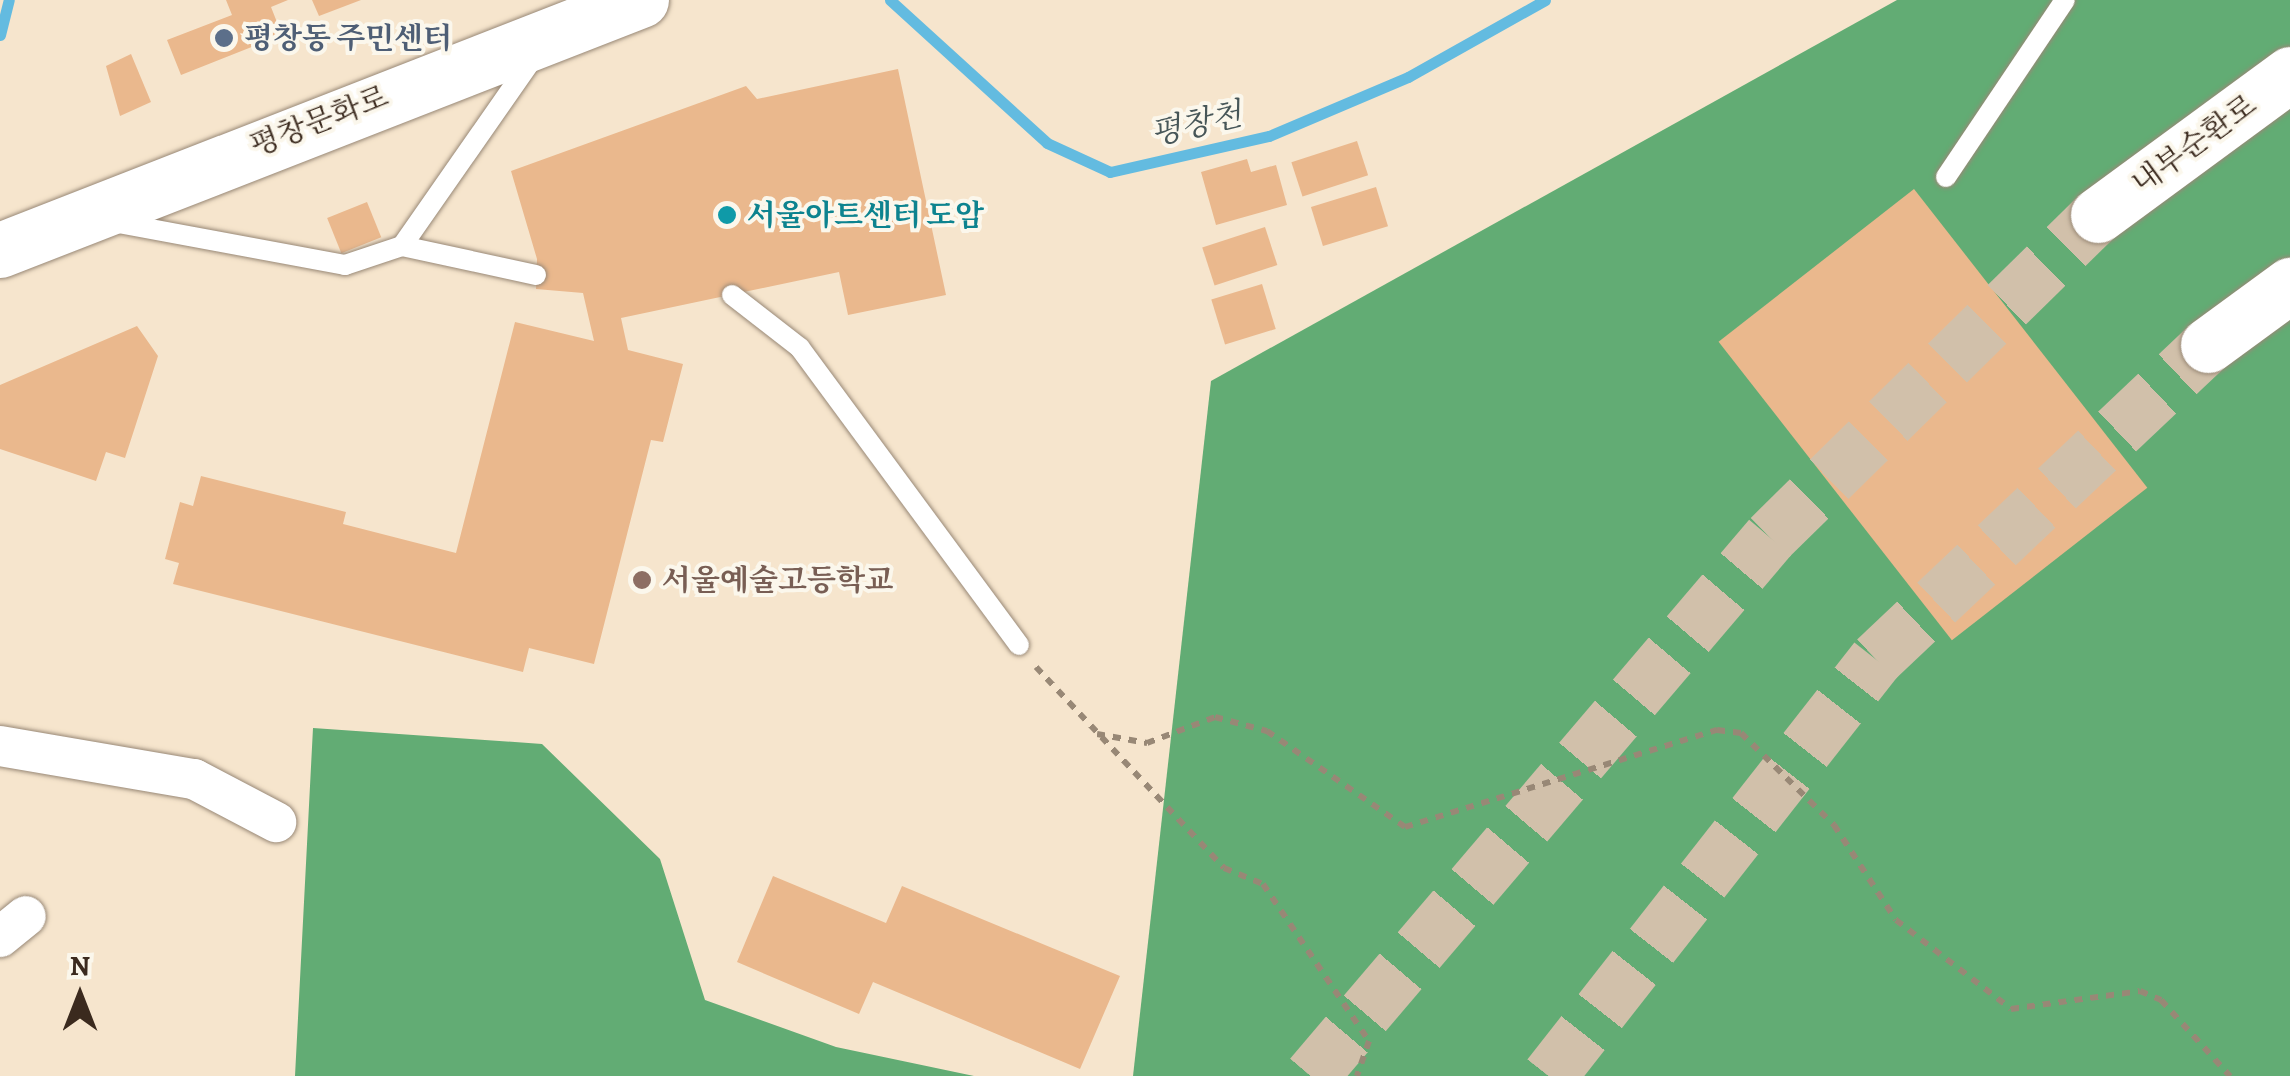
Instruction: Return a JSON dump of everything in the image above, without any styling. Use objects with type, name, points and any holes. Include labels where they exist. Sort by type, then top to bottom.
[{"type":"main road","name":"평창문화로","points":[[0,250],[641,0]]},
{"type":"main road","name":"내부순환로","points":[[2098,215],[2290,74]]},
{"type":"main road","points":[[2208,345],[2290,285]]},
{"type":"street","points":[[0,746],[72,751],[194,779],[276,822]]},
{"type":"lane","points":[[1946,177],[2065,0]]},
{"type":"lane","points":[[402,246],[550,34]]},
{"type":"lane","points":[[81,216],[346,265],[402,246],[536,275]]},
{"type":"lane","points":[[732,294],[800,348],[1019,646]]},
{"type":"path","points":[[1019,646],[1224,868],[1263,884],[1368,1042],[1357,1076]]},
{"type":"path","points":[[1098,734],[1147,743],[1215,717],[1267,731],[1405,827],[1717,730],[1741,733],[1834,825],[1896,920],[2011,1009],[2140,991],[2161,1000],[2230,1076]]},
{"type":"green space","points":[[1897,0],[2290,0],[2290,1076],[1133,1076],[1211,381]]},
{"type":"green space","points":[[313,728],[542,744],[660,859],[705,1000],[836,1047],[974,1076],[295,1076]]},
{"type":"building","name":"평창동 주민센터","points":[[226,0],[288,0],[271,7],[282,35],[181,75],[167,40],[232,15]]},
{"type":"building","name":"평창동 주민센터","points":[[312,0],[361,0],[319,16]]},
{"type":"building","points":[[131,54],[151,102],[120,116],[106,66]]},
{"type":"building","points":[[898,69],[946,295],[848,315],[839,272],[621,318],[628,350],[683,364],[663,442],[651,440],[594,664],[529,648],[523,672],[173,584],[179,563],[165,559],[180,502],[193,506],[201,476],[346,512],[343,524],[456,553],[515,322],[594,341],[583,293],[536,289],[537,259],[511,171],[746,86],[757,99]]},
{"type":"building","points":[[1357,141],[1368,175],[1303,197],[1291,162]]},
{"type":"building","points":[[1247,159],[1251,172],[1276,165],[1287,205],[1216,225],[1201,172]]},
{"type":"building","points":[[1376,187],[1388,226],[1323,246],[1311,207]]},
{"type":"building","points":[[1914,189],[2147,488],[1952,640],[1719,342]]},
{"type":"building","points":[[367,202],[381,237],[341,253],[327,218]]},
{"type":"building","points":[[1265,227],[1277,265],[1215,285],[1202,247]]},
{"type":"building","points":[[1262,284],[1276,329],[1225,344],[1211,299]]},
{"type":"building","points":[[137,326],[158,356],[125,458],[106,452],[96,481],[0,449],[0,385]]},
{"type":"building","points":[[773,876],[886,923],[902,886],[1120,976],[1080,1069],[873,982],[859,1014],[737,962]]},
{"type":"waterway","points":[[0,35],[9,0]]},
{"type":"waterway","name":"평창천","points":[[890,0],[1047,143],[1110,172],[1269,136],[1408,77],[1545,0]]},
{"type":"tunnel","points":[[1311,1076],[1770,537],[2098,215]]},
{"type":"tunnel","points":[[1549,1076],[1876,659],[2208,345]]},
{"type":"place","name":"평창동 주민센터","points":[[224,38]]},
{"type":"place","name":"서울아트센터 도암","points":[[727,215]]},
{"type":"place","name":"서울예술고등학교","points":[[642,580]]}]
